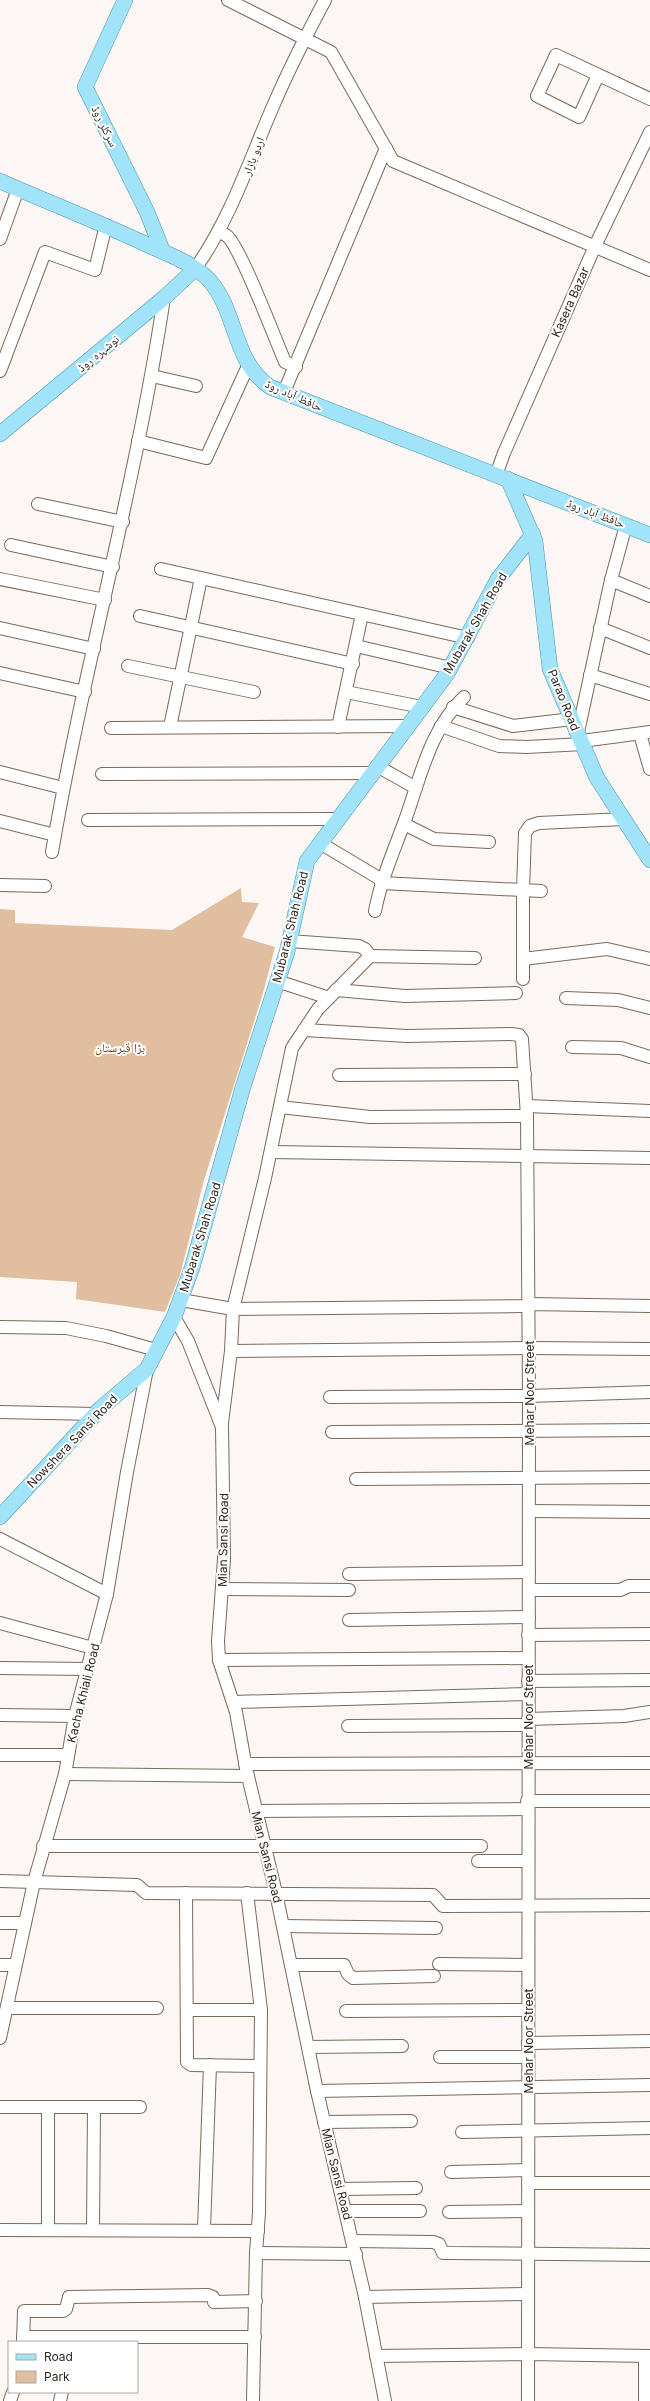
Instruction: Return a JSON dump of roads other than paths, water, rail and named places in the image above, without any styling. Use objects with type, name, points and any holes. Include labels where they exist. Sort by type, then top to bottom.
[{"type":"main road","name":"سرکلر روڈ","points":[[125,0],[85,87],[147,212],[163,252]]},
{"type":"main road","name":"حافظ آباد روڈ","points":[[0,181],[106,225],[195,269],[209,280],[220,296],[248,366],[258,378],[270,387],[650,534]]},
{"type":"main road","name":"نوشہرہ روڈ","points":[[0,434],[164,298],[195,269]]},
{"type":"main road","name":"Parao Road","points":[[502,477],[533,534],[550,669],[598,778],[649,858]]},
{"type":"main road","name":"Mubarak Shah Road","points":[[147,1369],[174,1317],[192,1268],[243,1088],[289,941],[307,861],[451,668],[498,579],[533,534]]},
{"type":"main road","name":"Nowshera Sansi Road","points":[[0,1517],[95,1414],[147,1369]]},
{"type":"street","points":[[228,0],[331,52],[393,161],[650,270]]},
{"type":"street","name":"اردو بازار","points":[[195,269],[219,232],[235,200],[274,104],[324,0]]},
{"type":"street","points":[[598,75],[579,117],[536,96],[556,54],[650,99]]},
{"type":"street","name":"Kasera Bazar","points":[[502,477],[504,453],[595,246],[650,132]]},
{"type":"street","points":[[284,392],[296,367],[386,148]]},
{"type":"street","points":[[0,239],[18,189]]},
{"type":"street","points":[[0,371],[45,252],[95,270],[106,225]]},
{"type":"street","points":[[219,232],[227,236],[231,241],[285,362],[296,367]]},
{"type":"street","points":[[52,852],[63,788],[123,522],[152,376],[164,298]]},
{"type":"street","points":[[138,441],[206,458],[248,366]]},
{"type":"street","points":[[152,376],[196,386]]},
{"type":"street","points":[[38,504],[123,522]]},
{"type":"street","points":[[579,734],[600,628],[626,525]]},
{"type":"street","points":[[10,545],[113,567]]},
{"type":"street","points":[[161,569],[468,638]]},
{"type":"street","points":[[170,727],[201,578]]},
{"type":"street","points":[[0,579],[105,600]]},
{"type":"street","points":[[611,580],[650,596]]},
{"type":"street","points":[[338,727],[362,614]]},
{"type":"street","points":[[140,616],[352,664]]},
{"type":"street","points":[[0,628],[94,649]]},
{"type":"street","points":[[600,628],[650,648]]},
{"type":"street","points":[[356,646],[451,668]]},
{"type":"street","points":[[128,666],[180,678],[254,692]]},
{"type":"street","points":[[0,674],[85,692]]},
{"type":"street","points":[[590,675],[650,694]]},
{"type":"street","points":[[346,692],[422,707]]},
{"type":"street","points":[[375,911],[381,882],[441,726],[453,707],[464,697]]},
{"type":"street","points":[[453,707],[513,726],[579,734],[645,733],[650,769]]},
{"type":"street","points":[[112,728],[407,726]]},
{"type":"street","points":[[441,726],[499,746],[527,747],[579,734]]},
{"type":"street","points":[[102,774],[375,770],[416,788]]},
{"type":"street","points":[[0,772],[63,788]]},
{"type":"street","points":[[88,820],[338,819]]},
{"type":"street","points":[[523,978],[524,840],[526,832],[530,826],[548,822],[624,819]]},
{"type":"street","points":[[0,821],[55,835]]},
{"type":"street","points":[[404,824],[434,840],[489,842]]},
{"type":"street","points":[[320,843],[381,882],[541,891]]},
{"type":"street","points":[[0,886],[45,886]]},
{"type":"street","points":[[289,941],[359,946],[365,949],[370,956]]},
{"type":"street","points":[[523,959],[607,949],[650,959]]},
{"type":"street","points":[[222,1427],[231,1351],[233,1309],[271,1152],[292,1048],[304,1030],[333,994],[370,956],[475,958]]},
{"type":"street","points":[[277,981],[333,994],[405,996],[516,993]]},
{"type":"street","points":[[566,998],[618,1000],[650,1008]]},
{"type":"street","name":"Mehar Noor Street","points":[[304,1030],[406,1036],[518,1035],[522,1039],[527,1111],[529,1348],[527,1805],[528,2401]]},
{"type":"street","points":[[572,1046],[621,1048],[650,1057]]},
{"type":"street","points":[[339,1075],[525,1074]]},
{"type":"street","points":[[280,1107],[370,1117],[527,1111],[650,1111]]},
{"type":"street","points":[[271,1152],[650,1158]]},
{"type":"street","points":[[181,1300],[233,1309],[523,1306],[528,1304],[650,1306]]},
{"type":"street","name":"Mian Sansi Road","points":[[174,1317],[188,1341],[222,1427],[224,1462],[222,1588],[218,1641],[220,1660],[226,1684],[233,1702],[245,1764],[292,1965],[317,2091],[356,2254],[384,2401]]},
{"type":"street","points":[[0,1327],[66,1328],[106,1336],[156,1350]]},
{"type":"street","points":[[231,1351],[529,1348],[650,1349]]},
{"type":"street","name":"Kacha Khiali Road","points":[[0,2038],[7,2008],[5,1995],[15,1965],[42,1846],[65,1774],[74,1716],[88,1669],[107,1594],[127,1472],[147,1369]]},
{"type":"street","points":[[330,1397],[529,1396],[650,1392]]},
{"type":"street","points":[[0,1412],[95,1414]]},
{"type":"street","points":[[332,1432],[650,1430]]},
{"type":"street","points":[[356,1479],[529,1477],[650,1478]]},
{"type":"street","points":[[529,1511],[650,1512]]},
{"type":"street","points":[[0,1539],[107,1594]]},
{"type":"street","points":[[349,1574],[529,1572]]},
{"type":"street","points":[[529,1590],[620,1590],[629,1586],[650,1586]]},
{"type":"street","points":[[222,1588],[349,1590]]},
{"type":"street","points":[[349,1620],[528,1617]]},
{"type":"street","points":[[0,1623],[93,1648]]},
{"type":"street","points":[[528,1635],[650,1634]]},
{"type":"street","points":[[220,1660],[528,1658]]},
{"type":"street","points":[[0,1668],[88,1669]]},
{"type":"street","points":[[528,1681],[650,1680]]},
{"type":"street","points":[[233,1702],[528,1694]]},
{"type":"street","points":[[348,1726],[528,1722],[624,1716],[650,1712]]},
{"type":"street","points":[[0,1715],[74,1716]]},
{"type":"street","points":[[0,1755],[68,1755]]},
{"type":"street","points":[[245,1764],[528,1762],[650,1763]]},
{"type":"street","points":[[65,1774],[248,1776]]},
{"type":"street","points":[[256,1810],[527,1805],[650,1800]]},
{"type":"street","points":[[42,1846],[481,1846]]},
{"type":"street","points":[[478,1861],[528,1860]]},
{"type":"street","points":[[0,1881],[137,1885],[146,1893],[433,1895],[443,1906],[650,1905]]},
{"type":"street","points":[[186,1893],[187,2062],[191,2065],[260,2066]]},
{"type":"street","points":[[247,1893],[261,2010],[258,2231],[256,2254],[253,2401]]},
{"type":"street","points":[[0,1923],[24,1923]]},
{"type":"street","points":[[283,1926],[436,1928]]},
{"type":"street","points":[[438,1964],[528,1965]]},
{"type":"street","points":[[0,1965],[15,1965]]},
{"type":"street","points":[[292,1965],[344,1965],[348,1974],[353,1978],[434,1976]]},
{"type":"street","points":[[7,2008],[157,2008]]},
{"type":"street","points":[[187,2010],[261,2010]]},
{"type":"street","points":[[346,2011],[528,2010]]},
{"type":"street","points":[[528,2043],[650,2041]]},
{"type":"street","points":[[308,2047],[402,2046]]},
{"type":"street","points":[[440,2057],[528,2057]]},
{"type":"street","points":[[204,2230],[210,2065]]},
{"type":"street","points":[[317,2091],[650,2085]]},
{"type":"street","points":[[93,2229],[94,2107]]},
{"type":"street","points":[[0,2108],[140,2107]]},
{"type":"street","points":[[48,2108],[48,2230]]},
{"type":"street","points":[[324,2122],[411,2121]]},
{"type":"street","points":[[462,2132],[650,2128]]},
{"type":"street","points":[[451,2172],[528,2170]]},
{"type":"street","points":[[528,2183],[650,2183]]},
{"type":"street","points":[[340,2189],[416,2188]]},
{"type":"street","points":[[346,2211],[420,2211]]},
{"type":"street","points":[[449,2212],[528,2211]]},
{"type":"street","points":[[0,2230],[93,2229],[258,2231]]},
{"type":"street","points":[[353,2241],[433,2242],[439,2244],[443,2253],[650,2255]]},
{"type":"street","points":[[256,2254],[356,2254]]},
{"type":"street","points":[[365,2297],[527,2294]]},
{"type":"street","points":[[255,2337],[118,2340],[23,2340],[24,2311],[63,2311],[67,2307],[67,2299],[72,2296],[208,2295],[213,2297],[214,2302],[256,2301]]},
{"type":"street","points":[[376,2356],[528,2354],[648,2356],[645,2401]]},
{"type":"park label","name":"بڑا قبرستان","points":[[120,1047]]}]
